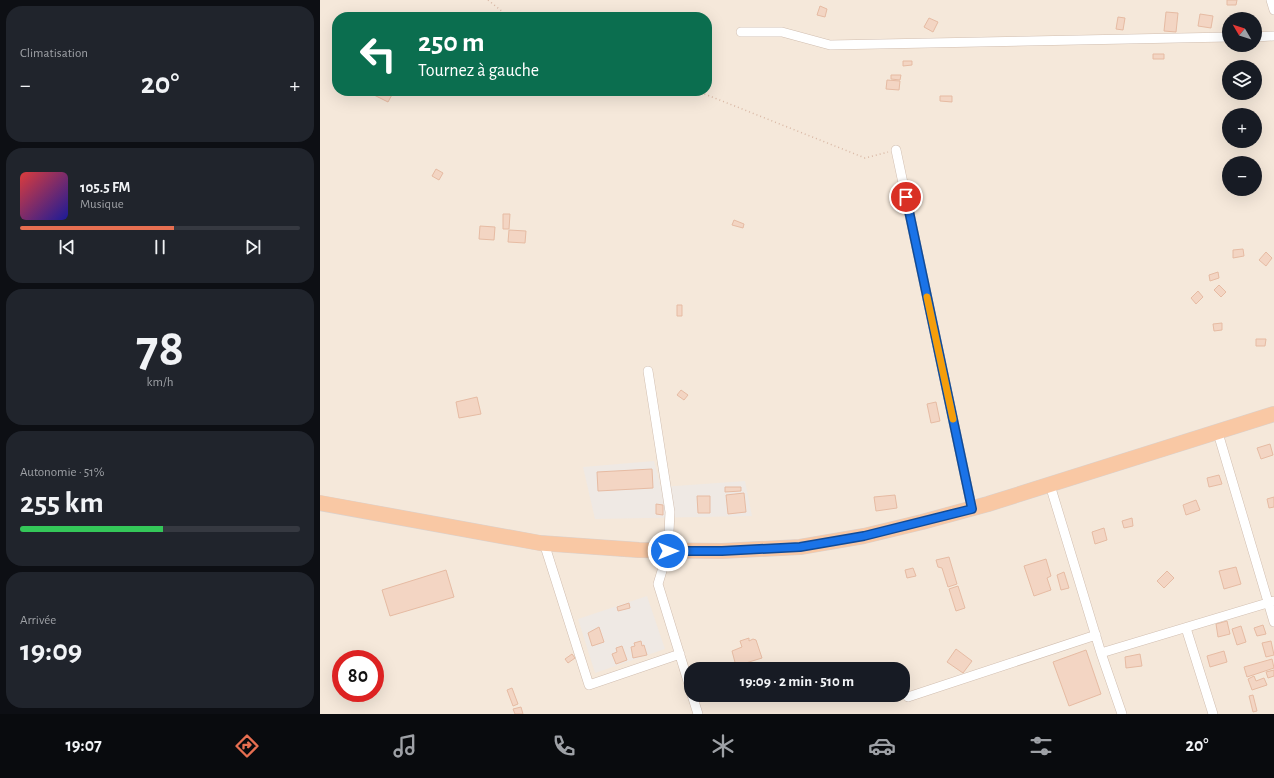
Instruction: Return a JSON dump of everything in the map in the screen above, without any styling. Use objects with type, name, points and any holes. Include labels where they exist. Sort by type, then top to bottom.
[{"type":"highway","points":[[320,503],[544,543],[668,551],[722,551],[800,547],[871,534],[972,509],[1218,433],[1274,414]]},
{"type":"street","points":[[1271,0],[1274,10]]},
{"type":"street","points":[[741,32],[782,32],[830,45],[1222,37]]},
{"type":"street","points":[[1262,37],[1274,36]]},
{"type":"street","points":[[896,150],[972,509]]},
{"type":"street","points":[[648,371],[670,512],[668,551],[658,584],[684,667]]},
{"type":"street","points":[[1218,433],[1271,602],[1274,622]]},
{"type":"street","points":[[1050,485],[1101,653],[1122,714]]},
{"type":"street","points":[[544,543],[589,685],[680,654]]},
{"type":"street","points":[[1101,653],[1271,602]]},
{"type":"street","points":[[1186,628],[1213,714]]},
{"type":"street","points":[[910,696],[1096,635]]},
{"type":"street","points":[[694,702],[698,714]]},
{"type":"path","points":[[488,0],[503,12]]},
{"type":"path","points":[[710,96],[865,158],[896,150]]},
{"type":"shaded area","points":[[320,0],[1274,0],[1274,714],[320,714]]},
{"type":"shaded area","points":[[654,461],[661,487],[745,481],[752,516],[595,519],[583,467]]},
{"type":"shaded area","points":[[647,596],[665,649],[595,673],[578,619]]},
{"type":"building","points":[[1227,0],[1237,0],[1236,5],[1227,5]]},
{"type":"building","points":[[820,6],[827,9],[825,17],[817,15]]},
{"type":"building","points":[[1166,12],[1178,13],[1176,32],[1164,31]]},
{"type":"building","points":[[1200,14],[1213,16],[1211,28],[1198,26]]},
{"type":"building","points":[[1118,17],[1125,18],[1123,30],[1116,29]]},
{"type":"building","points":[[929,18],[938,22],[933,32],[924,27]]},
{"type":"building","points":[[1153,54],[1164,54],[1164,59],[1153,59]]},
{"type":"building","points":[[903,61],[912,61],[912,65],[903,66]]},
{"type":"building","points":[[891,75],[901,75],[900,80],[891,79]]},
{"type":"building","points":[[887,80],[900,81],[899,90],[886,89]]},
{"type":"building","points":[[376,96],[391,96],[388,102]]},
{"type":"building","points":[[940,96],[952,96],[952,102],[940,101]]},
{"type":"building","points":[[436,169],[443,173],[439,180],[432,176]]},
{"type":"building","points":[[503,214],[510,214],[509,229],[503,229]]},
{"type":"building","points":[[734,220],[744,224],[743,228],[732,225]]},
{"type":"building","points":[[480,226],[495,227],[494,240],[479,239]]},
{"type":"building","points":[[509,230],[526,231],[525,243],[508,242]]},
{"type":"building","points":[[1243,249],[1244,256],[1233,258],[1233,250]]},
{"type":"building","points":[[1266,252],[1272,258],[1266,266],[1259,260]]},
{"type":"building","points":[[1218,272],[1219,278],[1210,281],[1209,275]]},
{"type":"building","points":[[1219,285],[1226,292],[1221,297],[1214,290]]},
{"type":"building","points":[[1198,291],[1203,297],[1196,304],[1191,298]]},
{"type":"building","points":[[677,305],[682,305],[682,316],[677,316]]},
{"type":"building","points":[[1222,323],[1222,330],[1214,331],[1213,324]]},
{"type":"building","points":[[1256,339],[1266,339],[1265,346],[1256,346]]},
{"type":"building","points":[[681,390],[688,395],[684,400],[677,395]]},
{"type":"building","points":[[477,397],[481,414],[459,418],[456,402]]},
{"type":"building","points":[[936,402],[940,421],[931,423],[927,404]]},
{"type":"building","points":[[1270,444],[1273,455],[1261,459],[1257,448]]},
{"type":"building","points":[[652,469],[653,488],[598,491],[597,472]]},
{"type":"building","points":[[1219,475],[1222,484],[1209,487],[1207,478]]},
{"type":"building","points":[[725,487],[741,487],[741,491],[725,492]]},
{"type":"building","points":[[744,493],[746,512],[728,514],[726,495]]},
{"type":"building","points":[[895,495],[897,508],[876,511],[874,497]]},
{"type":"building","points":[[697,496],[710,496],[710,513],[698,513]]},
{"type":"building","points":[[1274,497],[1274,507],[1269,508],[1267,499]]},
{"type":"building","points":[[1196,500],[1200,510],[1186,515],[1183,505]]},
{"type":"building","points":[[656,504],[663,505],[663,515],[656,514]]},
{"type":"building","points":[[1132,518],[1133,526],[1124,528],[1122,521]]},
{"type":"building","points":[[1104,528],[1107,540],[1095,544],[1092,532]]},
{"type":"building","points":[[949,557],[957,584],[948,587],[942,568],[938,567],[936,560]]},
{"type":"building","points":[[1046,559],[1051,576],[1047,578],[1051,590],[1034,596],[1024,566]]},
{"type":"building","points":[[1236,567],[1241,584],[1224,589],[1219,571]]},
{"type":"building","points":[[913,568],[916,576],[907,578],[905,570]]},
{"type":"building","points":[[446,570],[454,597],[390,616],[382,590]]},
{"type":"building","points":[[1167,571],[1174,578],[1164,588],[1157,581]]},
{"type":"building","points":[[1064,572],[1069,588],[1061,590],[1057,575]]},
{"type":"building","points":[[958,586],[965,608],[956,611],[949,589]]},
{"type":"building","points":[[629,603],[630,608],[618,611],[617,607]]},
{"type":"building","points":[[1227,621],[1230,634],[1218,637],[1216,624]]},
{"type":"building","points":[[1263,625],[1266,634],[1257,636],[1254,628]]},
{"type":"building","points":[[1241,626],[1246,642],[1237,645],[1232,629]]},
{"type":"building","points":[[599,627],[604,642],[592,646],[588,633]]},
{"type":"building","points":[[749,638],[749,641],[753,639],[756,640],[762,658],[749,662],[735,662],[732,651],[742,647],[740,641]]},
{"type":"building","points":[[641,641],[647,655],[633,658],[631,647],[635,646],[634,643]]},
{"type":"building","points":[[1271,641],[1274,655],[1266,657],[1262,643]]},
{"type":"building","points":[[622,646],[627,660],[616,664],[612,654],[617,652],[616,648]]},
{"type":"building","points":[[956,649],[972,661],[963,673],[947,662]]},
{"type":"building","points":[[1086,650],[1101,694],[1069,706],[1053,662]]},
{"type":"building","points":[[1224,651],[1227,662],[1210,667],[1207,656]]},
{"type":"building","points":[[572,654],[575,658],[568,663],[565,659]]},
{"type":"building","points":[[1140,654],[1142,666],[1126,668],[1125,657]]},
{"type":"building","points":[[1272,659],[1274,668],[1247,677],[1244,667]]},
{"type":"building","points":[[1274,670],[1274,676],[1268,678],[1266,672]]},
{"type":"building","points":[[1254,676],[1256,681],[1264,678],[1267,685],[1252,690],[1248,679]]},
{"type":"building","points":[[512,688],[518,704],[513,706],[507,690]]},
{"type":"building","points":[[1253,695],[1257,711],[1253,712],[1249,696]]},
{"type":"building","points":[[521,707],[523,714],[515,714],[513,709]]},
{"type":"slow traffic","points":[[927,297],[953,419]]},
{"type":"route","points":[[668,551],[722,551],[800,547],[864,536],[972,509],[906,197]]}]
